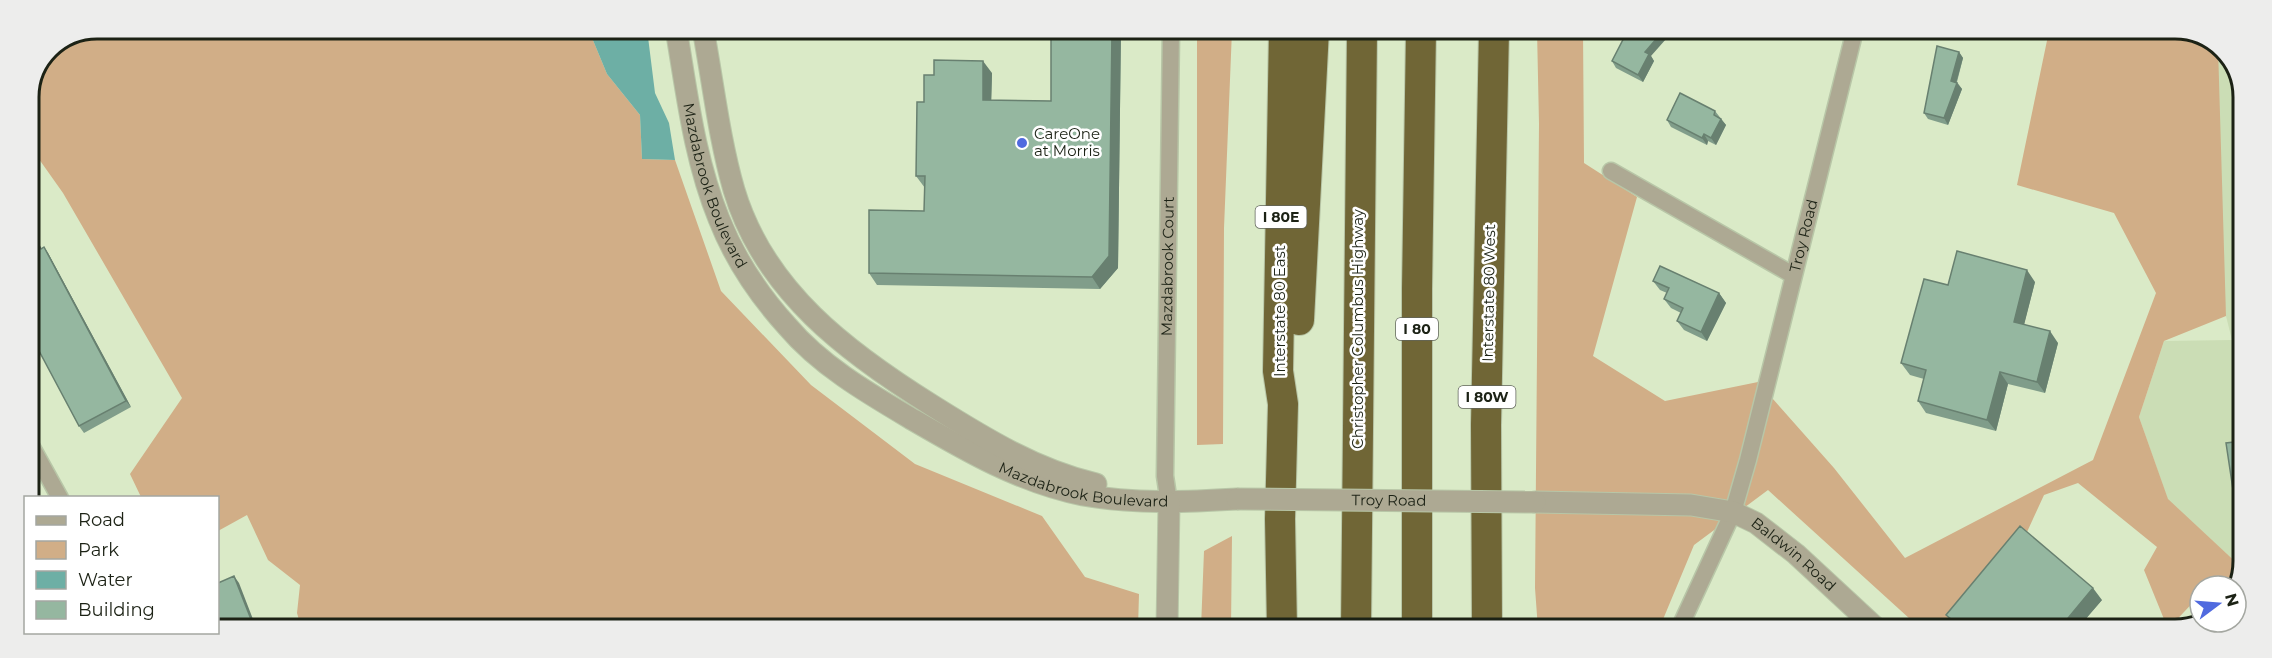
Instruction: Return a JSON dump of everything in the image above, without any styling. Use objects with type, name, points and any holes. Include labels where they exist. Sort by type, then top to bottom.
[{"type":"highway","name":"Interstate 80 East","points":[[1282,619],[1280,519],[1283,404],[1278,371],[1284,39]]},
{"type":"highway","points":[[1283,404],[1296,370],[1314,39]]},
{"type":"highway","name":"Christopher Columbus Highway","points":[[1356,619],[1362,39]]},
{"type":"highway","name":"I 80","points":[[1417,619],[1417,289],[1421,39]]},
{"type":"highway","points":[[1485,39],[1492,165]]},
{"type":"highway","name":"Interstate 80 West","points":[[1487,619],[1486,425],[1494,39]]},
{"type":"street","name":"Mazdabrook Boulevard","points":[[678,39],[700,164],[719,220],[752,281],[787,327],[826,363],[876,398],[1028,481],[1084,495],[1169,503]]},
{"type":"street","name":"Mazdabrook Boulevard","points":[[705,39],[735,191],[751,229],[778,276],[818,322],[867,364],[986,440],[1043,467],[1091,483],[1169,503]]},
{"type":"street","name":"Mazdabrook Court","points":[[1169,503],[1165,476],[1171,39]]},
{"type":"street","name":"Troy Road","points":[[1684,619],[1733,512],[1853,39]]},
{"type":"street","points":[[1611,171],[1793,275]]},
{"type":"street","points":[[39,460],[59,496]]},
{"type":"street","name":"Troy Road","points":[[1169,503],[1237,499],[1535,502],[1691,505],[1733,512]]},
{"type":"street","points":[[1167,619],[1169,503]]},
{"type":"street","name":"Baldwin Road","points":[[1733,512],[1756,523],[1796,554],[1866,619]]},
{"type":"shaded area","points":[[2202,46],[2213,53],[2225,68],[2233,93],[2233,560],[2168,500],[2139,417],[2164,341],[2232,340],[2226,316]]},
{"type":"green space","points":[[97,39],[592,39],[607,74],[640,115],[642,159],[675,160],[721,291],[811,385],[915,464],[1042,516],[1085,577],[1139,594],[1138,619],[299,619],[297,613],[300,585],[268,560],[247,515],[219,530],[219,496],[141,496],[130,474],[182,398],[63,193],[39,159],[39,97],[43,75],[49,65],[56,56],[75,43]]},
{"type":"green space","points":[[1197,39],[1232,39],[1224,228],[1223,444],[1197,445]]},
{"type":"green space","points":[[1537,39],[1583,39],[1584,163],[1637,197],[1593,356],[1665,401],[1758,382],[1834,468],[1905,558],[2093,460],[2156,293],[2114,213],[2017,185],[2047,39],[2183,39],[2197,43],[2218,58],[2226,316],[2164,341],[2139,417],[2168,499],[2233,560],[2232,574],[2188,574],[2188,608],[2178,619],[2164,619],[2144,570],[2157,547],[2078,483],[2044,495],[2027,532],[1949,619],[1910,619],[1768,490],[1694,545],[1663,619],[1537,619],[1535,588],[1539,124]]},
{"type":"green space","points":[[1232,536],[1231,619],[1201,619],[1204,551]]},
{"type":"water","points":[[592,39],[648,39],[655,93],[669,123],[675,160],[642,159],[640,115],[607,74]]},
{"type":"building","name":"CareOne at Morris","points":[[1051,39],[1112,39],[1109,256],[1092,277],[869,273],[869,210],[924,211],[925,176],[916,176],[917,102],[924,102],[924,75],[934,75],[934,60],[983,61],[983,100],[1051,101]]},
{"type":"building","points":[[1623,39],[1656,39],[1645,52],[1649,54],[1638,75],[1612,61]]},
{"type":"building","points":[[1937,46],[1959,52],[1951,81],[1957,83],[1944,118],[1924,113]]},
{"type":"building","points":[[1680,93],[1715,111],[1714,115],[1721,119],[1711,138],[1704,134],[1702,138],[1667,120]]},
{"type":"building","points":[[39,245],[41,249],[44,247],[126,401],[79,426],[39,351]]},
{"type":"building","points":[[1957,251],[2027,270],[2014,322],[2050,331],[2037,382],[2000,372],[1987,420],[1918,401],[1926,370],[1901,363],[1924,279],[1948,285]]},
{"type":"building","points":[[1660,266],[1719,293],[1701,332],[1677,321],[1683,308],[1664,299],[1669,288],[1653,281]]},
{"type":"building","points":[[2233,442],[2233,490],[2226,443]]},
{"type":"building","points":[[2020,526],[2093,588],[2067,619],[1951,619],[1946,615]]},
{"type":"building","points":[[234,576],[251,619],[219,619],[219,583]]},
{"type":"place","name":"CareOne at Morris","points":[[1022,143]]}]
